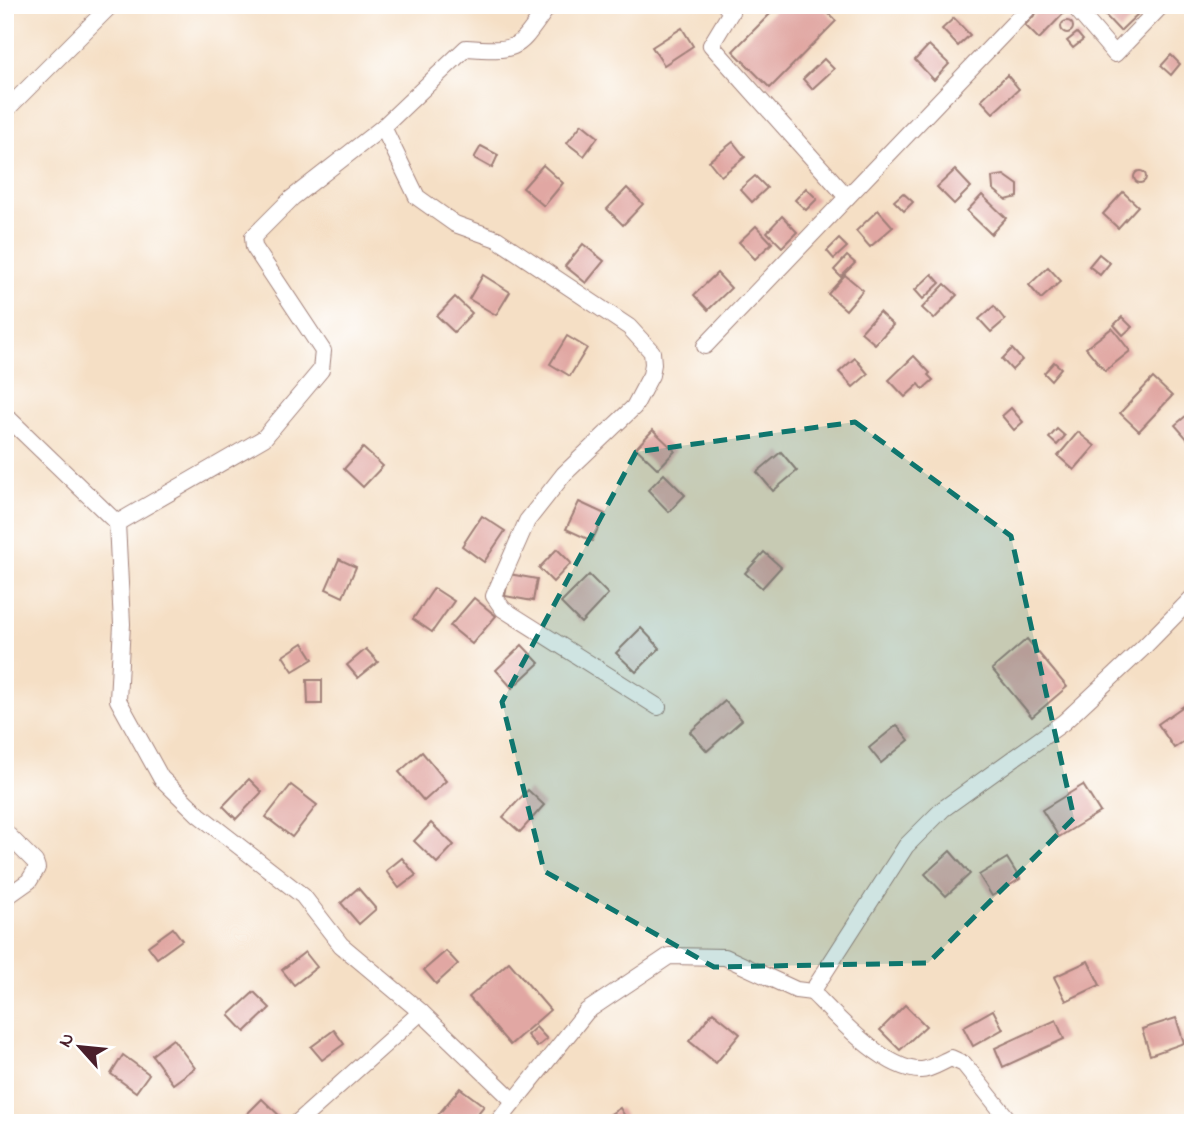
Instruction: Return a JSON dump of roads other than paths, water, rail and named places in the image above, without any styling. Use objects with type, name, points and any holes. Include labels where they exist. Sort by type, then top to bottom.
[{"type":"street","points":[[5,111],[111,5]]},
{"type":"street","points":[[117,523],[264,438],[321,370],[323,351],[254,247],[253,237],[292,198],[383,127],[466,48],[504,51],[522,43],[549,5]]},
{"type":"street","points":[[725,5],[730,12],[711,45],[847,197]]},
{"type":"street","points":[[705,346],[1031,5]]},
{"type":"street","points":[[1073,5],[1115,54],[1162,5]]},
{"type":"street","points":[[383,127],[417,197],[455,224],[496,239],[629,327],[652,352],[651,375],[634,407],[564,474],[527,521],[494,596],[503,609],[658,707]]},
{"type":"street","points":[[5,415],[117,523],[122,624],[118,700],[161,778],[199,815],[303,896],[341,945],[421,1012],[514,1101]]},
{"type":"street","points":[[812,992],[906,846],[943,809],[1064,722],[1193,597]]},
{"type":"street","points":[[5,832],[35,862],[37,868],[29,881],[5,898]]},
{"type":"street","points":[[497,1123],[587,1011],[669,956],[725,957],[796,989],[812,992],[860,1040],[903,1066],[922,1070],[951,1058],[964,1064],[1012,1123]]},
{"type":"street","points":[[297,1123],[421,1012]]}]
